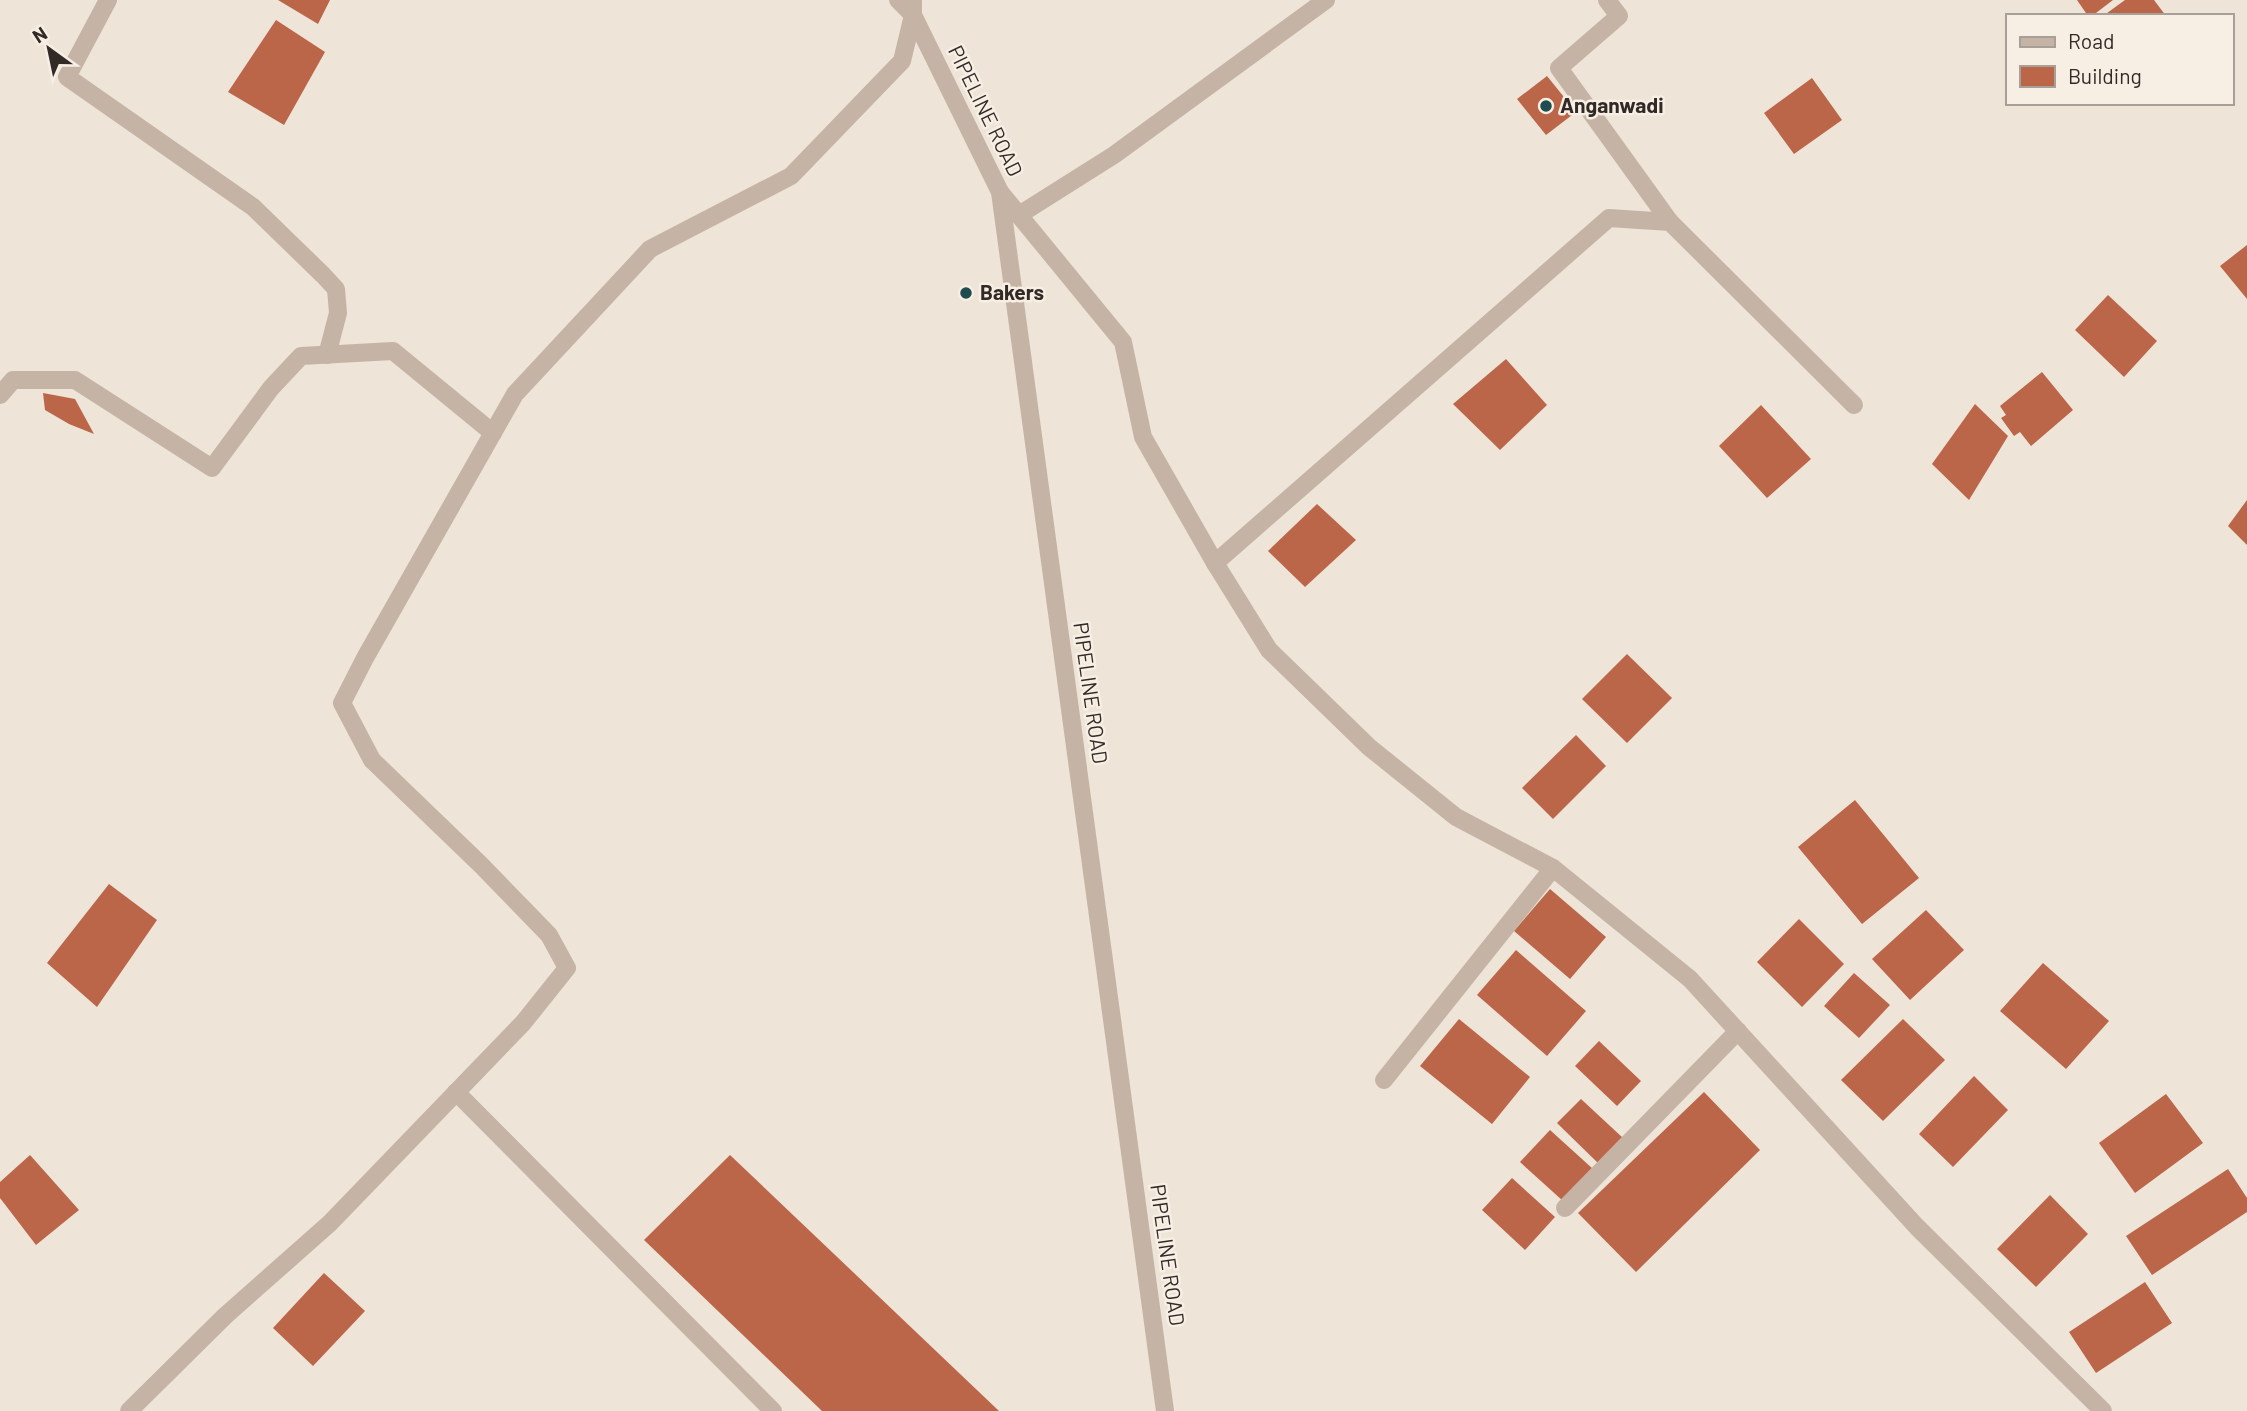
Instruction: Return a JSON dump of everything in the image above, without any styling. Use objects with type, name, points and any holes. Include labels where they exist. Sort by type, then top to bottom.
[{"type":"street","points":[[108,0],[67,77],[253,207],[323,275],[336,289],[338,313],[327,355]]},
{"type":"street","name":"PIPELINE ROAD","points":[[898,0],[913,8],[1000,192],[1165,1411]]},
{"type":"street","points":[[1019,215],[1114,155],[1326,0]]},
{"type":"street","points":[[1607,0],[1619,16],[1559,68],[1670,222],[1854,405]]},
{"type":"street","points":[[128,1411],[225,1316],[330,1223],[523,1023],[566,968],[549,935],[372,760],[342,703],[515,394],[650,249],[791,176],[902,61],[913,8]]},
{"type":"street","points":[[1000,192],[1123,342],[1143,437],[1214,564],[1269,650],[1369,747],[1456,817],[1553,868],[1690,979],[1917,1227],[2103,1411]]},
{"type":"street","points":[[1214,564],[1609,218],[1670,222]]},
{"type":"street","points":[[0,395],[13,380],[75,380],[212,468],[271,388],[301,356],[393,351],[493,433]]},
{"type":"street","points":[[1384,1080],[1553,868]]},
{"type":"street","points":[[1565,1208],[1738,1031]]},
{"type":"street","points":[[456,1093],[773,1411]]},
{"type":"building","points":[[278,0],[330,0],[318,24]]},
{"type":"building","points":[[2077,0],[2113,0],[2095,14],[2087,14]]},
{"type":"building","points":[[2125,0],[2154,0],[2164,14],[2106,14]]},
{"type":"building","points":[[276,20],[325,52],[284,125],[228,92]]},
{"type":"building","name":"Anganwadi","points":[[1547,76],[1576,112],[1546,135],[1517,99]]},
{"type":"building","points":[[1812,78],[1842,120],[1794,154],[1764,113]]},
{"type":"building","points":[[2247,245],[2247,299],[2220,266]]},
{"type":"building","points":[[2108,295],[2157,341],[2124,377],[2075,330]]},
{"type":"building","points":[[1506,359],[1547,405],[1500,450],[1453,404]]},
{"type":"building","points":[[2042,372],[2073,410],[2031,446],[2020,432],[2014,436],[2001,418],[2006,415],[2000,406]]},
{"type":"building","points":[[43,393],[75,399],[94,434],[45,410]]},
{"type":"building","points":[[1975,404],[2008,436],[1969,500],[1932,464]]},
{"type":"building","points":[[1761,405],[1811,459],[1767,498],[1719,446]]},
{"type":"building","points":[[2247,500],[2247,545],[2228,526]]},
{"type":"building","points":[[1317,504],[1356,540],[1305,587],[1268,551]]},
{"type":"building","points":[[1627,654],[1672,698],[1627,743],[1582,699]]},
{"type":"building","points":[[1576,735],[1606,766],[1553,819],[1522,788]]},
{"type":"building","points":[[1855,800],[1919,878],[1862,924],[1798,847]]},
{"type":"building","points":[[109,884],[157,920],[97,1007],[47,963]]},
{"type":"building","points":[[1550,889],[1606,937],[1570,979],[1514,931]]},
{"type":"building","points":[[1926,910],[1964,950],[1910,1000],[1872,959]]},
{"type":"building","points":[[1799,919],[1844,964],[1802,1007],[1757,962]]},
{"type":"building","points":[[1516,950],[1586,1011],[1547,1056],[1477,995]]},
{"type":"building","points":[[2043,963],[2109,1021],[2066,1069],[2000,1011]]},
{"type":"building","points":[[1854,973],[1890,1005],[1859,1038],[1824,1006]]},
{"type":"building","points":[[1459,1019],[1530,1077],[1492,1124],[1420,1066]]},
{"type":"building","points":[[1903,1019],[1945,1060],[1883,1121],[1841,1080]]},
{"type":"building","points":[[1599,1041],[1641,1081],[1617,1106],[1575,1066]]},
{"type":"building","points":[[1974,1076],[2008,1110],[1953,1167],[1919,1134]]},
{"type":"building","points":[[1704,1092],[1760,1150],[1636,1272],[1578,1213]]},
{"type":"building","points":[[2166,1094],[2203,1143],[2135,1193],[2099,1143]]},
{"type":"building","points":[[1581,1099],[1623,1138],[1599,1164],[1557,1123]]},
{"type":"building","points":[[1550,1130],[1593,1169],[1563,1201],[1520,1162]]},
{"type":"building","points":[[30,1155],[79,1210],[36,1245],[0,1198],[0,1182]]},
{"type":"building","points":[[730,1155],[999,1411],[822,1411],[644,1240]]},
{"type":"building","points":[[2228,1169],[2247,1198],[2247,1212],[2152,1275],[2126,1236]]},
{"type":"building","points":[[1512,1178],[1555,1217],[1525,1250],[1482,1210]]},
{"type":"building","points":[[2050,1195],[2088,1234],[2036,1287],[1997,1249]]},
{"type":"building","points":[[324,1273],[365,1311],[313,1366],[273,1328]]},
{"type":"building","points":[[2145,1282],[2172,1323],[2096,1373],[2069,1332]]},
{"type":"place","name":"Anganwadi","points":[[1546,106]]},
{"type":"place","name":"Bakers","points":[[966,293]]}]
